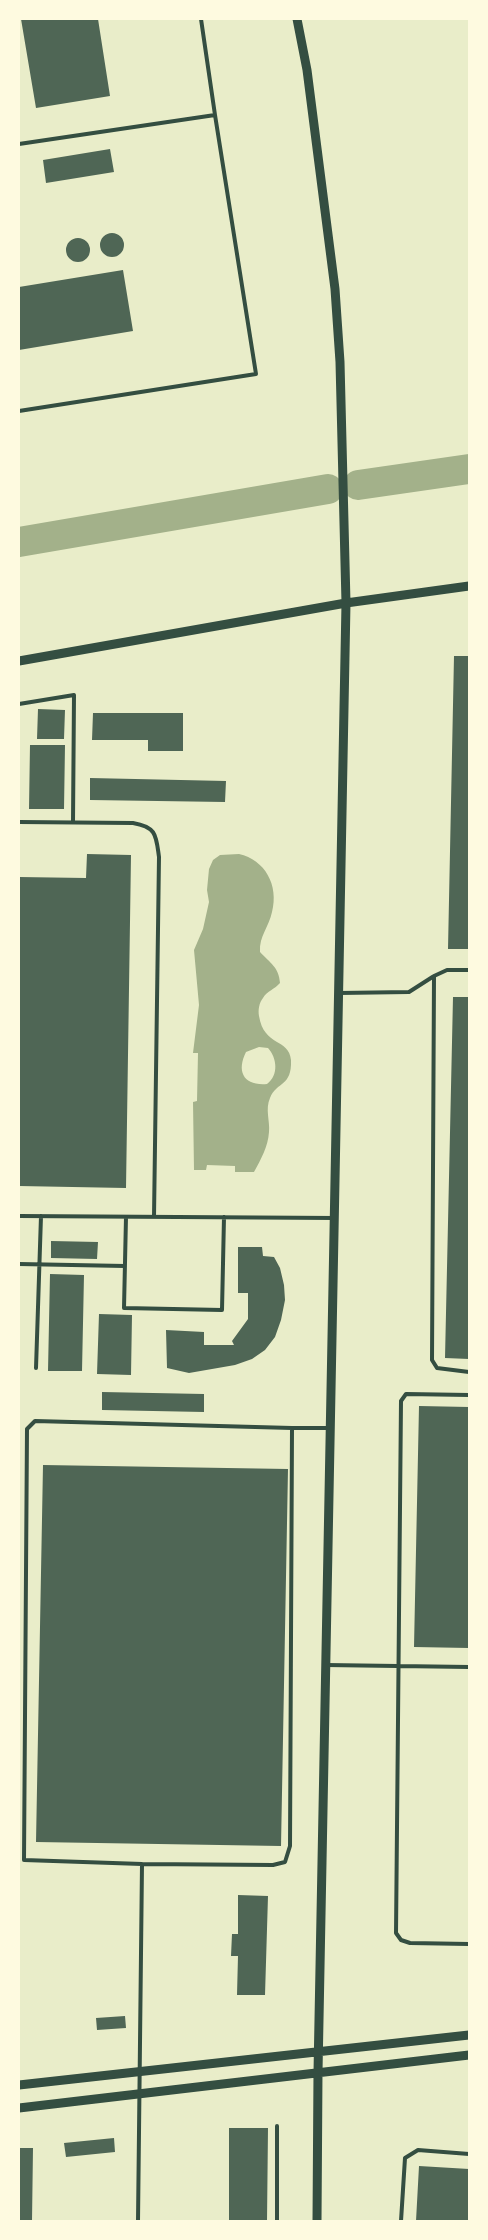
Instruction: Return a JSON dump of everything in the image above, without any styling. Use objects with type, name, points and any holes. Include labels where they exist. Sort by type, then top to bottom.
[{"type":"street","points":[[297,19],[307,70],[335,289],[340,362],[346,603],[318,2072],[317,2221]]},
{"type":"street","points":[[19,661],[346,603],[469,586]]},
{"type":"street","points":[[19,2085],[469,2035]]},
{"type":"street","points":[[19,2108],[469,2055]]},
{"type":"lane","points":[[19,411],[256,374],[201,19]]},
{"type":"lane","points":[[19,144],[215,115]]},
{"type":"lane","points":[[19,704],[74,695],[73,822]]},
{"type":"lane","points":[[19,822],[133,823],[146,825],[156,835],[159,857],[154,1217]]},
{"type":"lane","points":[[339,993],[409,992],[434,976],[448,970],[469,970]]},
{"type":"lane","points":[[434,976],[432,1360],[437,1368],[469,1372]]},
{"type":"lane","points":[[19,1216],[334,1218]]},
{"type":"lane","points":[[36,1368],[41,1216]]},
{"type":"lane","points":[[126,1217],[124,1308],[222,1310],[224,1217]]},
{"type":"lane","points":[[19,1264],[125,1266]]},
{"type":"lane","points":[[469,1395],[406,1394],[402,1397],[396,1933],[401,1940],[410,1943],[469,1944]]},
{"type":"lane","points":[[24,1860],[27,1429],[35,1421],[330,1428]]},
{"type":"lane","points":[[19,1860],[142,1864],[273,1865],[285,1862],[290,1846],[292,1428]]},
{"type":"lane","points":[[326,1665],[469,1667]]},
{"type":"lane","points":[[138,2221],[142,1864]]},
{"type":"lane","points":[[277,2126],[277,2221]]},
{"type":"lane","points":[[402,2221],[405,2158],[418,2150],[469,2154]]},
{"type":"shaded area","points":[[239,854],[256,862],[268,875],[273,892],[272,912],[261,941],[260,952],[276,969],[280,983],[262,1000],[259,1014],[266,1033],[286,1048],[289,1053],[291,1069],[287,1079],[276,1089],[270,1098],[267,1143],[254,1172],[235,1172],[235,1166],[207,1165],[206,1170],[194,1170],[193,1102],[197,1101],[198,1053],[193,1053],[199,1005],[194,950],[203,929],[209,902],[207,890],[209,869],[213,860],[220,855]],"holes":[[[259,1047],[268,1048],[275,1061],[273,1076],[267,1084],[253,1083],[244,1076],[242,1071],[243,1059],[246,1052]]]},
{"type":"building","points":[[21,19],[98,19],[110,96],[36,108]]},
{"type":"building","points":[[110,149],[114,172],[46,183],[43,160]]},
{"type":"building","points":[[112,233],[121,236],[124,245],[121,254],[112,257],[103,254],[100,245],[103,236]]},
{"type":"building","points":[[78,238],[87,241],[90,250],[87,259],[78,262],[69,259],[66,250],[69,241]]},
{"type":"building","points":[[123,270],[133,331],[19,350],[19,287]]},
{"type":"building","points":[[454,656],[469,656],[469,949],[448,949]]},
{"type":"building","points":[[38,709],[65,710],[64,739],[37,739]]},
{"type":"building","points":[[93,713],[183,713],[183,751],[148,751],[148,740],[92,740]]},
{"type":"building","points":[[30,745],[65,745],[64,809],[29,809]]},
{"type":"building","points":[[90,778],[226,781],[225,802],[90,800]]},
{"type":"building","points":[[87,854],[131,855],[126,1188],[19,1186],[19,877],[86,878]]},
{"type":"building","points":[[453,997],[469,997],[469,1359],[445,1358]]},
{"type":"building","points":[[51,1241],[98,1242],[97,1259],[51,1258]]},
{"type":"building","points":[[238,1247],[262,1247],[263,1256],[274,1257],[280,1268],[285,1300],[275,1337],[265,1350],[252,1359],[235,1365],[189,1373],[167,1368],[166,1330],[204,1332],[204,1345],[234,1345],[232,1341],[248,1319],[248,1293],[238,1293]]},
{"type":"building","points":[[50,1274],[84,1275],[82,1371],[48,1371]]},
{"type":"building","points":[[99,1314],[132,1315],[131,1375],[97,1374]]},
{"type":"building","points":[[102,1392],[204,1394],[204,1412],[102,1410]]},
{"type":"building","points":[[419,1406],[469,1407],[469,1648],[414,1647]]},
{"type":"building","points":[[43,1465],[288,1469],[281,1846],[36,1842]]},
{"type":"building","points":[[238,1895],[268,1896],[265,1995],[237,1995],[238,1956],[231,1956],[232,1934],[238,1934]]},
{"type":"building","points":[[125,2016],[126,2028],[97,2030],[96,2018]]},
{"type":"building","points":[[229,2128],[268,2128],[267,2221],[229,2221]]},
{"type":"building","points":[[114,2138],[115,2152],[66,2157],[64,2143]]},
{"type":"building","points":[[19,2148],[33,2148],[32,2221],[19,2221]]},
{"type":"building","points":[[419,2166],[469,2169],[469,2221],[416,2221]]},
{"type":"waterway","points":[[358,485],[469,469]]},
{"type":"waterway","points":[[19,542],[328,489]]}]
